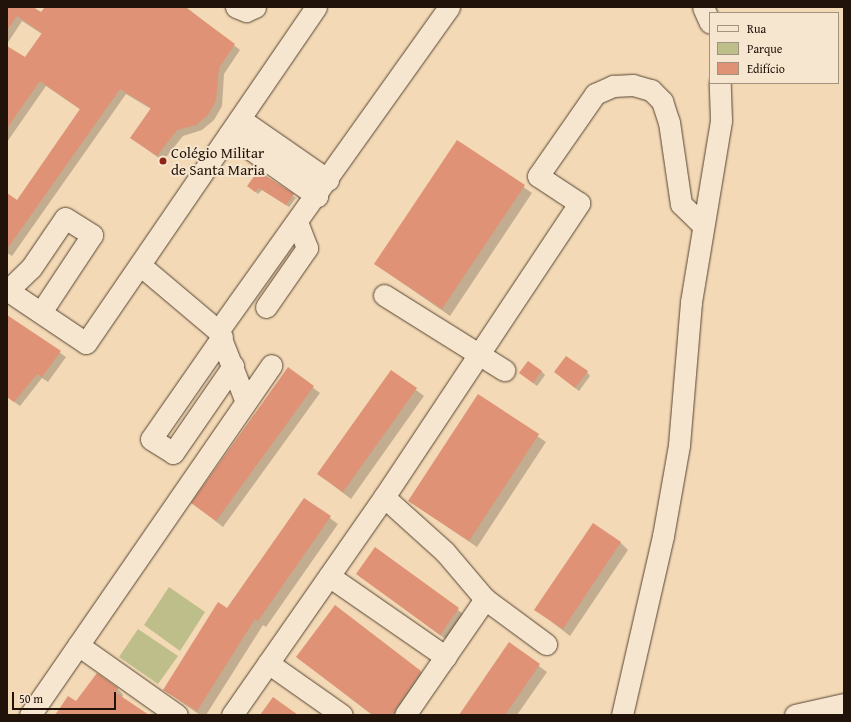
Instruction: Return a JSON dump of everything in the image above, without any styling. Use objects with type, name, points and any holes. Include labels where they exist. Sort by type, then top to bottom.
[{"type":"lane","points":[[236,7],[246,10],[255,7]]},
{"type":"lane","points":[[42,312],[92,235],[65,218],[31,268],[7,290],[42,312],[86,343],[316,7]]},
{"type":"lane","points":[[232,366],[173,453],[151,439],[220,334],[297,222],[449,7]]},
{"type":"lane","points":[[703,7],[709,21]]},
{"type":"lane","points":[[622,715],[663,536],[679,445],[702,224],[721,120],[720,84]]},
{"type":"lane","points":[[232,715],[384,497],[480,355],[579,203],[538,176],[595,94],[613,86],[634,85],[651,90],[662,101],[669,122],[681,204],[702,224]]},
{"type":"lane","points":[[234,127],[322,188]]},
{"type":"lane","points":[[266,307],[307,248],[297,222]]},
{"type":"lane","points":[[140,265],[220,334],[246,402]]},
{"type":"lane","points":[[384,295],[504,370]]},
{"type":"lane","points":[[30,715],[271,365]]},
{"type":"lane","points":[[384,497],[445,552],[485,600],[546,644]]},
{"type":"lane","points":[[329,576],[446,656]]},
{"type":"lane","points":[[405,715],[485,600]]},
{"type":"lane","points":[[78,645],[177,715]]},
{"type":"lane","points":[[268,663],[342,715]]},
{"type":"lane","points":[[795,715],[844,704]]},
{"type":"green space","points":[[169,587],[205,612],[180,651],[144,625]]},
{"type":"green space","points":[[138,629],[178,656],[158,684],[119,657]]},
{"type":"building","points":[[7,7],[33,7],[41,12],[45,7],[185,7],[235,44],[219,68],[216,100],[208,115],[196,125],[177,130],[157,156],[130,138],[151,108],[120,89],[7,249],[7,193],[17,200],[80,109],[40,81],[7,128],[7,46],[25,57],[42,33],[17,16],[7,30]]},
{"type":"building","points":[[457,140],[525,185],[442,309],[374,264]]},
{"type":"building","points":[[258,171],[294,194],[286,205],[259,188],[255,192],[247,186]]},
{"type":"building","points":[[7,315],[61,351],[42,377],[37,374],[14,402],[7,397]]},
{"type":"building","points":[[566,356],[588,371],[575,388],[554,372]]},
{"type":"building","points":[[528,361],[542,371],[533,383],[519,373]]},
{"type":"building","points":[[288,367],[314,386],[216,521],[191,503]]},
{"type":"building","points":[[391,370],[417,388],[343,492],[317,474]]},
{"type":"building","points":[[478,394],[539,434],[469,541],[408,501]]},
{"type":"building","points":[[304,498],[331,516],[258,621],[255,619],[197,711],[163,690],[218,602],[227,608]]},
{"type":"building","points":[[593,523],[621,542],[563,629],[534,610]]},
{"type":"building","points":[[375,547],[459,608],[440,635],[356,574]]},
{"type":"building","points":[[335,605],[421,671],[391,715],[373,715],[296,657]]},
{"type":"building","points":[[509,642],[540,664],[505,715],[459,715]]},
{"type":"building","points":[[97,673],[118,688],[115,692],[149,715],[55,715],[68,696],[76,701]]},
{"type":"building","points":[[273,697],[298,715],[260,715]]},
{"type":"place","name":"Colégio Militar de Santa Maria","points":[[163,161]]}]
